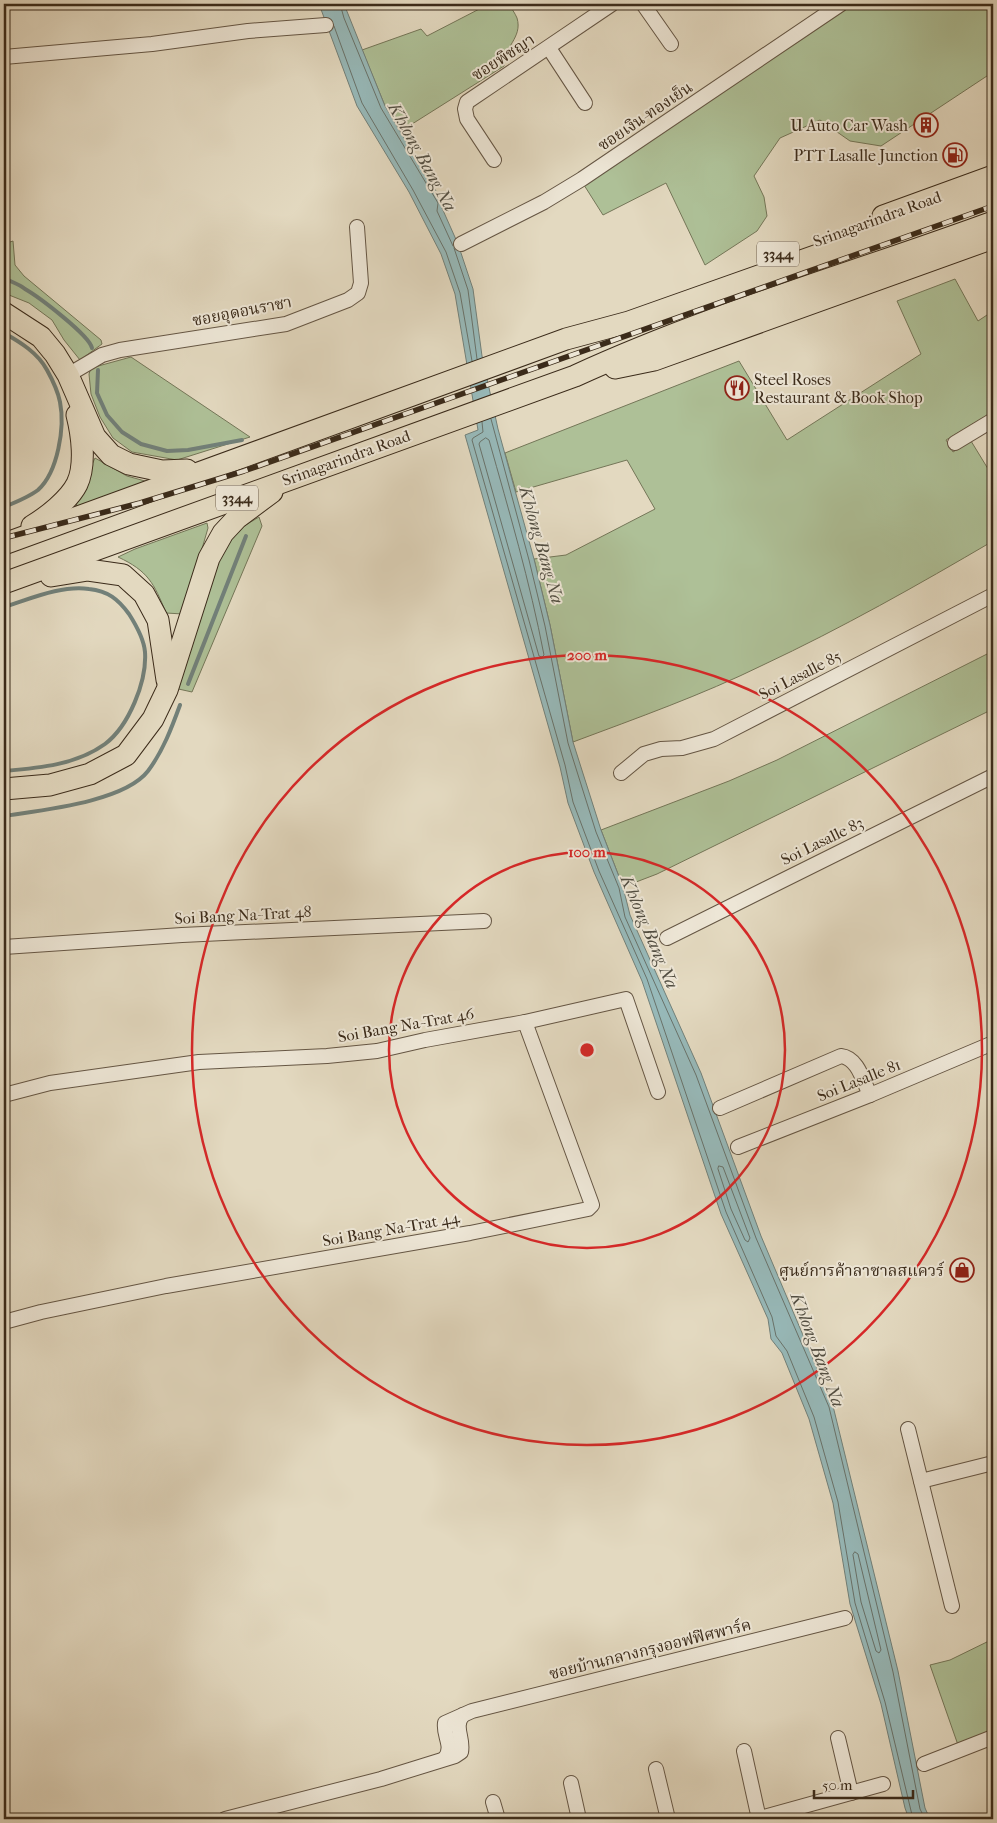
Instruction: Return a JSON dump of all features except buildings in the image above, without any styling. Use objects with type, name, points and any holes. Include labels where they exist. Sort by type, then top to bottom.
[{"type":"main road","name":"Srinagarindra Road","points":[[566,339],[633,307],[993,176]]},
{"type":"main road","name":"Srinagarindra Road","points":[[4,544],[207,468],[566,339],[629,322],[993,193]]},
{"type":"main road","name":"Srinagarindra Road","points":[[4,584],[575,376],[629,351],[832,277],[993,222]]},
{"type":"main road","name":"Srinagarindra Road","points":[[575,376],[654,360],[993,238]]},
{"type":"main road","points":[[4,313],[41,337],[55,354],[70,380],[95,437],[111,455],[129,464],[162,471],[207,468]]},
{"type":"main road","points":[[4,544],[45,518],[60,505],[76,484],[82,464],[82,435],[70,380]]},
{"type":"main road","points":[[4,790],[50,785],[90,774],[126,755],[153,719],[167,690],[209,558],[223,533],[238,518],[292,478]]},
{"type":"main road","points":[[4,584],[88,570],[123,575],[144,594],[158,620],[168,686]]},
{"type":"street","name":"ซอยพิชญา","points":[[494,160],[467,119],[465,109],[467,102],[612,4]]},
{"type":"street","points":[[643,4],[671,44]]},
{"type":"street","name":"ซอยเงิน-ทองเย็น","points":[[461,244],[544,202],[582,179],[840,4]]},
{"type":"street","points":[[4,56],[152,44],[248,31],[326,24]]},
{"type":"street","points":[[549,48],[585,103]]},
{"type":"street","name":"ซอยอุดอนราชา","points":[[70,380],[102,355],[120,350],[286,324],[348,300],[358,292],[361,283],[357,227]]},
{"type":"street","points":[[955,443],[993,420]]},
{"type":"street","name":"Soi Lasalle 85","points":[[621,773],[644,754],[651,751],[682,748],[714,739],[993,595]]},
{"type":"street","name":"Soi Lasalle 83","points":[[667,938],[993,776]]},
{"type":"street","name":"Soi Bang Na-Trat 48","points":[[4,947],[182,935],[484,921]]},
{"type":"street","name":"Soi Bang Na-Trat 46","points":[[4,1095],[50,1083],[199,1062],[326,1056],[377,1051],[424,1040],[525,1022],[626,999],[658,1092]]},
{"type":"street","name":"Soi Bang Na-Trat 44","points":[[4,1322],[41,1312],[166,1286],[470,1233],[588,1209],[592,1205],[591,1202],[525,1022]]},
{"type":"street","name":"Soi Lasalle 81","points":[[738,1147],[870,1095],[993,1043]]},
{"type":"street","points":[[720,1108],[841,1056],[848,1057],[854,1061],[870,1095]]},
{"type":"street","points":[[908,1429],[952,1606]]},
{"type":"street","points":[[921,1481],[993,1463]]},
{"type":"street","name":"ซอยบ้านกลางกรุงออฟฟิศพาร์ค","points":[[225,1819],[381,1779],[445,1758],[449,1753],[446,1723],[462,1715],[845,1618]]},
{"type":"street","points":[[924,1764],[993,1737]]},
{"type":"street","points":[[838,1738],[851,1792]]},
{"type":"street","points":[[744,1750],[758,1819],[883,1784]]},
{"type":"street","points":[[656,1769],[668,1819]]},
{"type":"street","points":[[571,1783],[579,1819]]},
{"type":"street","points":[[494,1802],[498,1819]]},
{"type":"green space","points":[[489,4],[509,4],[517,18],[517,31],[506,53],[504,66],[401,131],[385,106],[362,50],[421,29],[427,36]]},
{"type":"green space","points":[[847,4],[993,4],[993,72],[881,146],[850,141],[820,120],[780,138],[754,176],[764,197],[767,216],[757,231],[705,265],[666,183],[603,215],[584,185]]},
{"type":"green space","points":[[13,241],[15,265],[24,276],[101,340],[102,344],[80,360],[64,340],[52,320],[29,303],[4,293],[4,244]]},
{"type":"green space","points":[[955,279],[978,321],[993,311],[993,412],[946,440],[953,452],[971,441],[993,477],[993,541],[879,606],[763,665],[693,696],[573,742],[550,625],[534,559],[566,555],[655,509],[627,460],[516,492],[505,453],[739,361],[787,440],[921,354],[897,301]]},
{"type":"green space","points":[[131,357],[250,437],[177,460],[132,452],[113,438],[100,417],[91,394],[89,374],[91,368]]},
{"type":"green space","points":[[95,458],[127,476],[145,481],[141,485],[77,507],[75,501]]},
{"type":"green space","points":[[259,517],[262,526],[192,692],[174,688],[224,544],[244,526]]},
{"type":"green space","points":[[207,523],[208,528],[183,614],[166,613],[149,579],[136,567],[118,557]]},
{"type":"green space","points":[[993,651],[993,709],[657,874],[623,887],[601,830],[729,781],[777,760]]},
{"type":"green space","points":[[993,1639],[993,1732],[958,1745],[930,1665],[950,1660]]},
{"type":"water","points":[[319,4],[344,4],[385,106],[445,206],[442,208],[458,244],[473,289],[482,356],[498,429],[550,625],[573,742],[601,830],[623,887],[630,915],[701,1073],[761,1236],[833,1406],[898,1671],[925,1808],[930,1819],[909,1819],[905,1808],[881,1704],[850,1604],[833,1503],[809,1419],[782,1353],[771,1339],[768,1319],[721,1214],[642,981],[594,872],[568,803],[560,767],[465,435],[478,430],[455,294],[441,254],[409,192],[357,106]]},
{"type":"waterway","points":[[4,278],[23,287],[52,308],[82,334],[92,348]]},
{"type":"waterway","points":[[4,333],[28,348],[39,358],[53,381],[59,398],[61,412],[61,436],[51,472],[45,482],[34,493],[4,507]]},
{"type":"waterway","points":[[98,370],[97,393],[107,415],[122,432],[141,444],[167,451],[188,450],[242,440]]},
{"type":"waterway","points":[[188,684],[246,536]]},
{"type":"waterway","points":[[4,607],[68,589],[78,588],[102,592],[117,600],[129,614],[137,627],[145,652],[143,676],[135,702],[122,726],[105,744],[82,757],[70,761],[44,767],[4,771]]},
{"type":"waterway","points":[[4,816],[81,803],[121,790],[136,782],[148,771],[163,747],[180,705]]},
{"type":"railway","points":[[4,538],[140,503],[244,471],[993,206]]},
{"type":"place","name":"U Auto Car Wash","points":[[926,125]]},
{"type":"place","name":"PTT Lasalle Junction","points":[[955,155]]},
{"type":"place","name":"Steel Roses Restaurant & Book Shop","points":[[737,388]]},
{"type":"place","name":"ศูนย์การค้าลาซาลสแควร์","points":[[962,1270]]},
{"type":"water label","name":"Khlong Bang Na","points":[[422,157]]},
{"type":"water label","name":"Khlong Bang Na","points":[[541,545]]},
{"type":"water label","name":"Khlong Bang Na","points":[[649,932]]},
{"type":"water label","name":"Khlong Bang Na","points":[[817,1350]]}]
